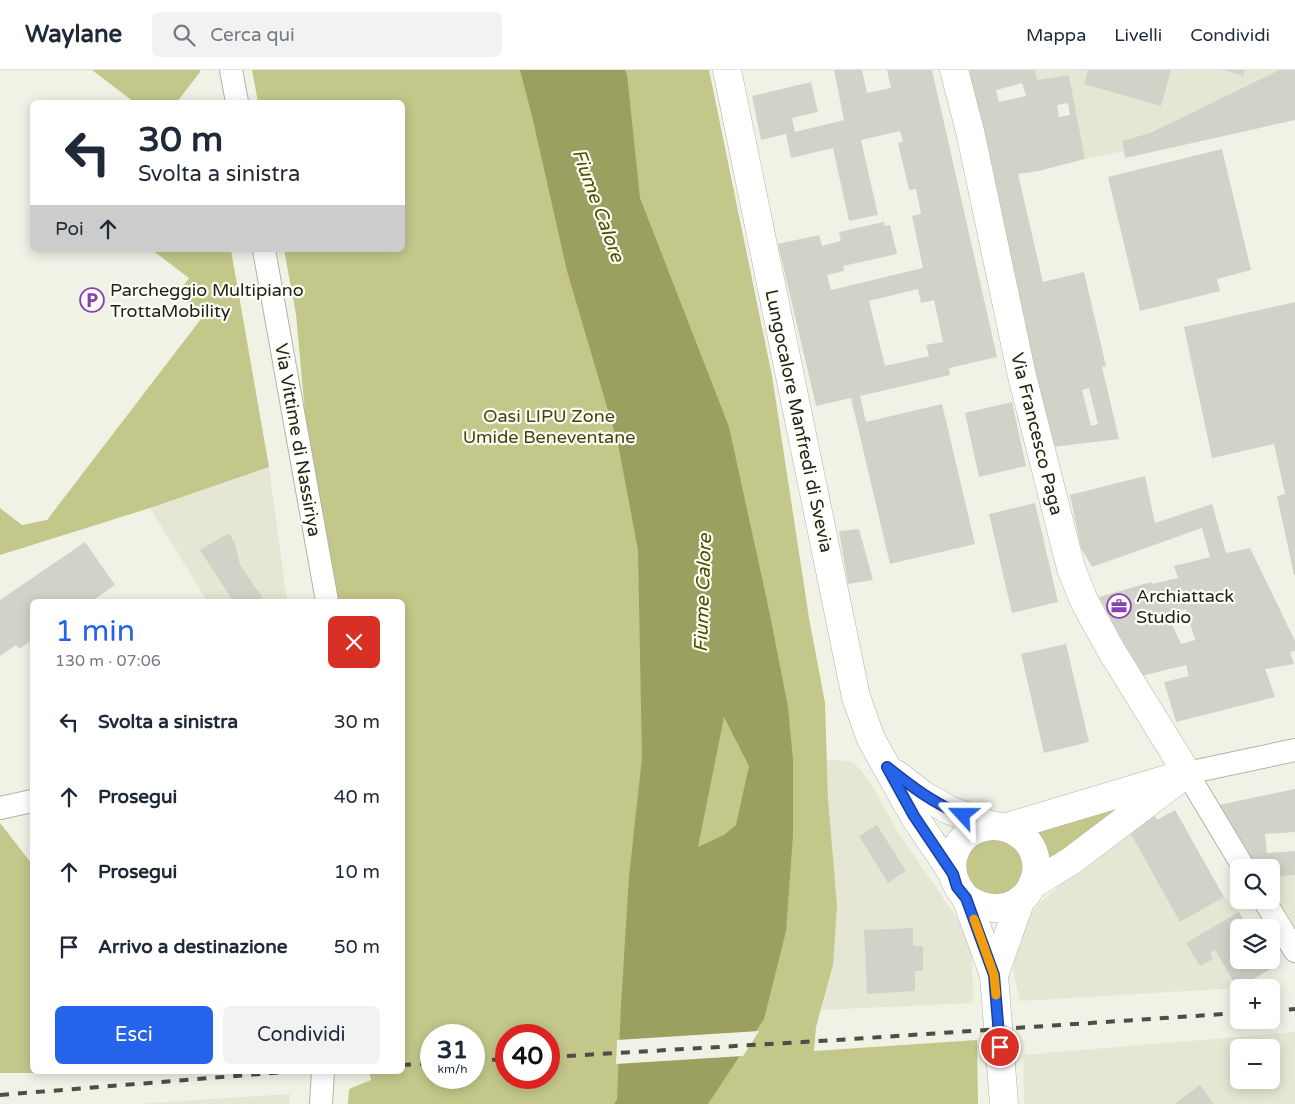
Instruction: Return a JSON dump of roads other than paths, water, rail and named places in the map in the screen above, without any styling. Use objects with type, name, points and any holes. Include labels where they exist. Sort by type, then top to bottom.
[{"type":"street","points":[[231,70],[237,100]]},
{"type":"street","name":"Lungocalore Manfredi di Svevia","points":[[727,70],[856,697],[871,739],[914,816],[959,886]]},
{"type":"street","name":"Via Francesco Paga","points":[[954,70],[970,131],[1022,376],[1071,568],[1084,601],[1111,650],[1187,773]]},
{"type":"street","name":"Via Vittime di Nassiriya","points":[[264,252],[327,599]]},
{"type":"street","points":[[1004,1104],[994,975],[959,886],[953,860],[957,847],[966,836],[977,829],[999,826],[1187,773],[1295,750]]},
{"type":"street","name":"Lungocalore Manfredi di Svevia","points":[[887,767],[922,795],[949,810],[999,826]]},
{"type":"street","points":[[1187,773],[1239,859]]},
{"type":"street","points":[[959,886],[975,905],[1000,909],[1011,906],[1027,892],[1071,862],[1187,773]]},
{"type":"street","points":[[0,808],[30,801]]},
{"type":"street","points":[[994,975],[1036,872],[1035,857],[1030,844],[1019,833],[999,826]]},
{"type":"street","points":[[1269,909],[1295,951]]},
{"type":"street","points":[[321,1104],[323,1074]]},
{"type":"water","name":"Fiume Calore","points":[[520,70],[625,70],[640,198],[729,427],[788,707],[793,760],[793,835],[786,931],[764,1019],[708,1104],[614,1104],[617,1100],[629,877],[642,758],[638,550],[618,444],[567,271]],"holes":[[[724,717],[749,766],[736,825],[724,835],[698,847]]]},
{"type":"railway","points":[[1280,1010],[1295,1009]]},
{"type":"railway","points":[[560,1056],[1230,1014]]},
{"type":"railway","points":[[485,1060],[495,1060]]},
{"type":"railway","points":[[405,1065],[420,1064]]},
{"type":"railway","points":[[0,1095],[260,1074]]},
{"type":"place","name":"Parcheggio Multipiano TrottaMobility","points":[[92,300]]},
{"type":"place","name":"Archiattack Studio","points":[[1119,606]]},
{"type":"park label","name":"Oasi LIPU Zone Umide Beneventane","points":[[549,426]]}]
